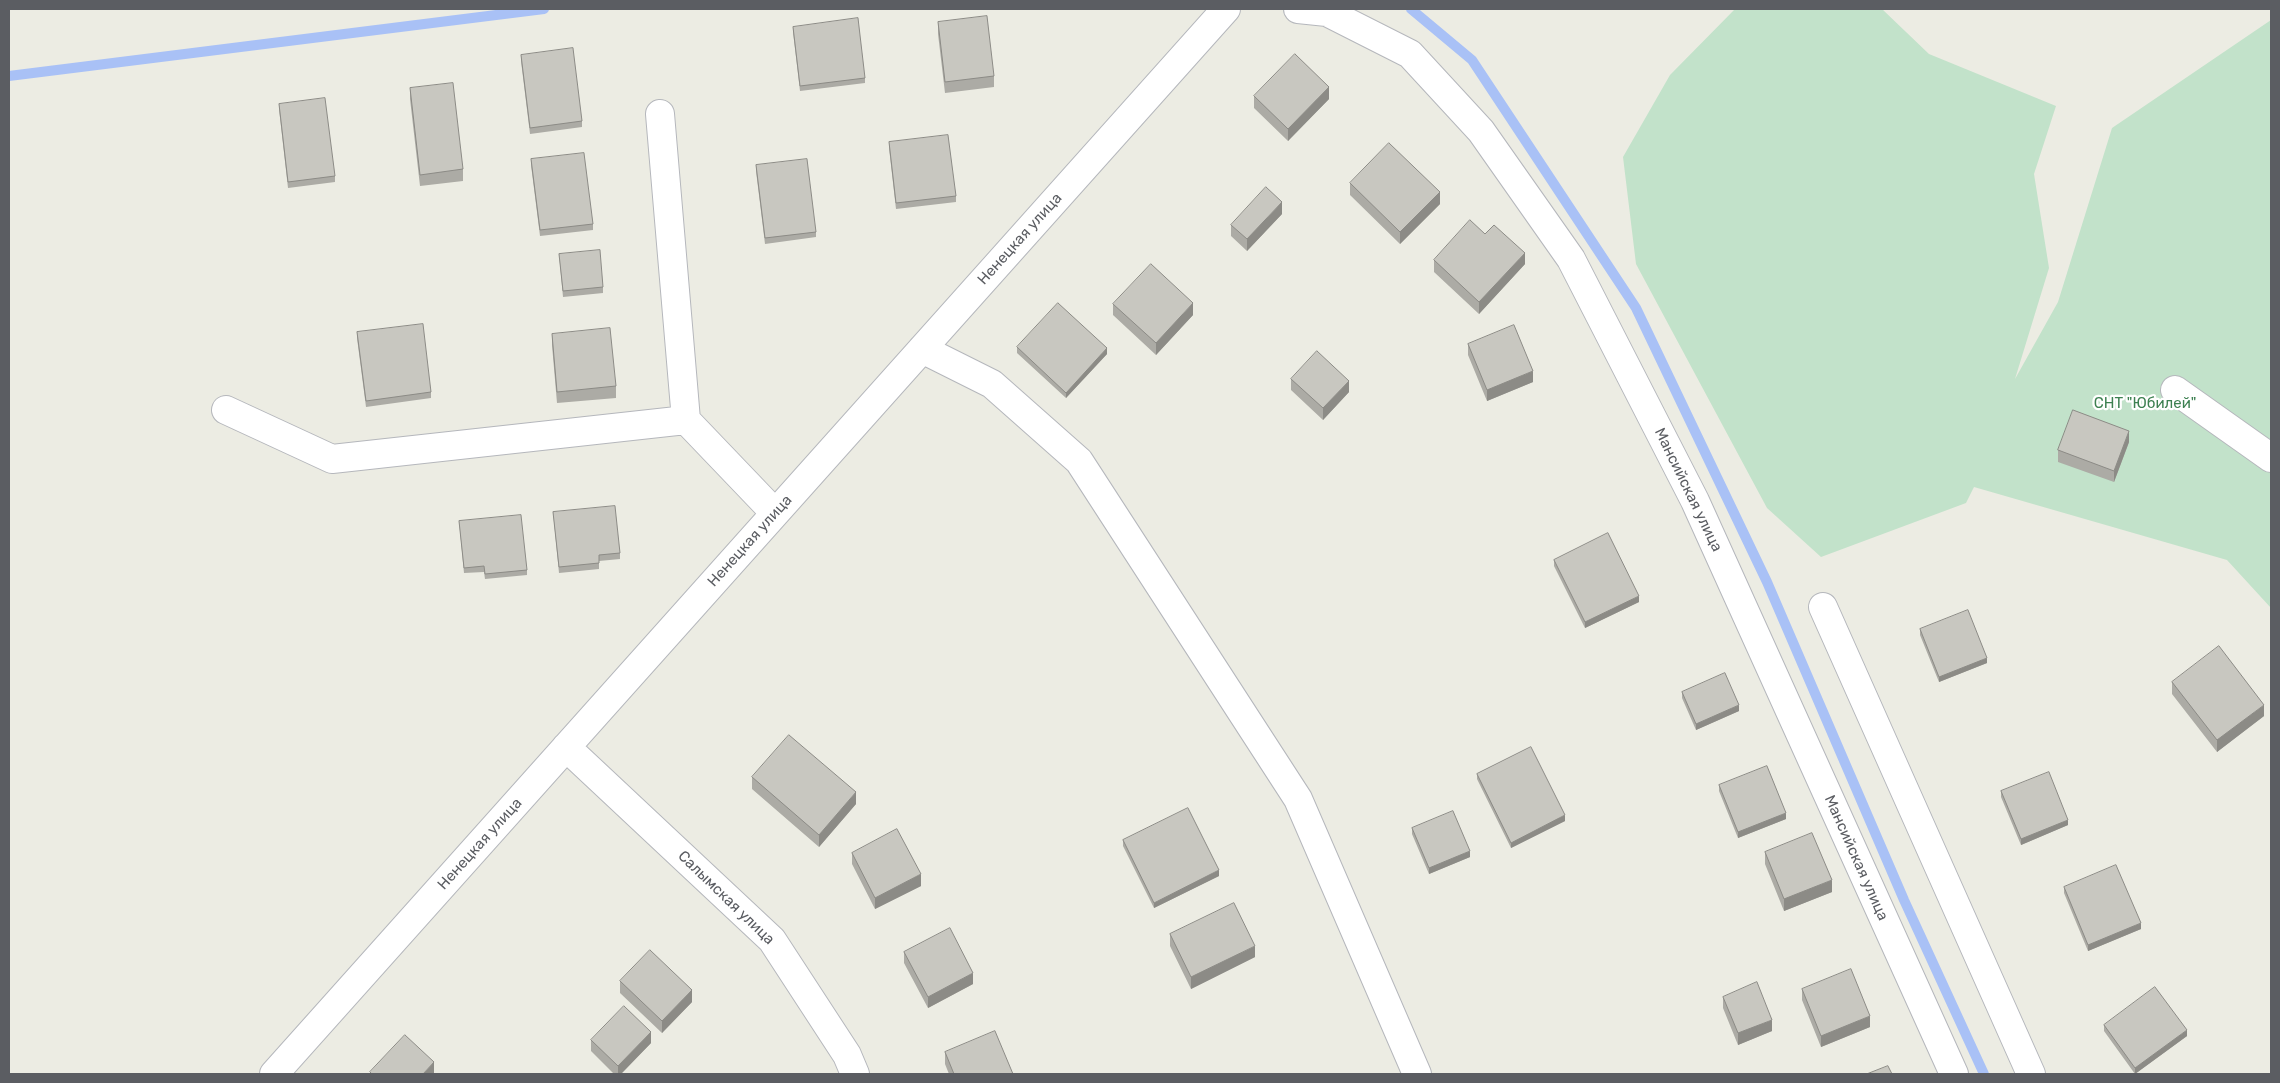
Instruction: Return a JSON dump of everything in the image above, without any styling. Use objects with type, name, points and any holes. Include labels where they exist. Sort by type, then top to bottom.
[{"type":"street","name":"Ненецкая улица","points":[[274,1074],[1226,9]]},
{"type":"street","name":"Мансийская улица","points":[[1298,9],[1327,12],[1410,54],[1480,131],[1571,259],[1696,501],[1954,1074]]},
{"type":"street","points":[[660,114],[686,420],[775,513]]},
{"type":"street","points":[[922,349],[992,384],[1079,460],[1298,798],[1417,1074]]},
{"type":"street","points":[[2175,390],[2271,458]]},
{"type":"street","points":[[226,410],[332,460],[686,420]]},
{"type":"street","points":[[1823,607],[2031,1074]]},
{"type":"street","name":"Салымская улица","points":[[566,747],[772,940],[847,1055],[855,1074]]},
{"type":"green space","name":"СНТ \"Юбилей\"","points":[[1735,9],[1882,9],[1929,54],[2056,106],[2034,174],[2049,268],[2015,379],[2058,302],[2112,128],[2271,20],[2271,608],[2227,560],[1974,487],[1966,503],[1821,557],[1767,508],[1636,264],[1623,157],[1670,75]]},
{"type":"building","points":[[987,16],[994,76],[945,82],[938,22]]},
{"type":"building","points":[[858,18],[865,78],[800,86],[793,27]]},
{"type":"building","points":[[573,48],[582,121],[530,128],[521,55]]},
{"type":"building","points":[[1295,54],[1329,87],[1288,129],[1254,96]]},
{"type":"building","points":[[453,83],[463,169],[420,175],[410,88]]},
{"type":"building","points":[[325,98],[335,176],[288,182],[279,104]]},
{"type":"building","points":[[948,135],[956,196],[896,203],[889,142]]},
{"type":"building","points":[[1389,143],[1440,192],[1400,232],[1350,183]]},
{"type":"building","points":[[584,153],[593,224],[540,230],[531,159]]},
{"type":"building","points":[[807,159],[816,232],[765,238],[756,165]]},
{"type":"building","points":[[1266,187],[1282,202],[1247,239],[1231,225]]},
{"type":"building","points":[[1470,220],[1485,234],[1494,225],[1525,253],[1479,302],[1434,260]]},
{"type":"building","points":[[600,250],[603,287],[563,291],[559,254]]},
{"type":"building","points":[[1151,264],[1193,303],[1156,343],[1113,304]]},
{"type":"building","points":[[1058,303],[1107,348],[1066,393],[1017,347]]},
{"type":"building","points":[[423,324],[431,392],[366,401],[357,332]]},
{"type":"building","points":[[1514,325],[1533,371],[1487,390],[1468,344]]},
{"type":"building","points":[[610,328],[616,386],[557,392],[552,334]]},
{"type":"building","points":[[1317,351],[1349,381],[1323,408],[1291,379]]},
{"type":"building","points":[[2073,410],[2129,431],[2114,471],[2058,450]]},
{"type":"building","points":[[615,506],[620,553],[599,555],[599,563],[559,567],[553,512]]},
{"type":"building","points":[[521,515],[527,570],[485,574],[484,566],[464,568],[459,521]]},
{"type":"building","points":[[1608,533],[1639,596],[1585,622],[1554,560]]},
{"type":"building","points":[[1968,610],[1987,658],[1939,677],[1920,629]]},
{"type":"building","points":[[2219,646],[2264,705],[2217,740],[2172,682]]},
{"type":"building","points":[[1725,673],[1739,705],[1696,724],[1682,692]]},
{"type":"building","points":[[789,735],[856,792],[819,835],[752,777]]},
{"type":"building","points":[[1531,747],[1565,815],[1511,843],[1477,774]]},
{"type":"building","points":[[1767,766],[1786,813],[1738,832],[1719,785]]},
{"type":"building","points":[[2049,772],[2068,820],[2021,839],[2001,791]]},
{"type":"building","points":[[1188,808],[1219,870],[1154,903],[1123,840]]},
{"type":"building","points":[[1453,811],[1470,851],[1429,868],[1412,828]]},
{"type":"building","points":[[897,829],[921,874],[875,898],[852,853]]},
{"type":"building","points":[[1812,833],[1832,880],[1784,899],[1765,852]]},
{"type":"building","points":[[2116,865],[2141,923],[2088,945],[2064,887]]},
{"type":"building","points":[[1234,903],[1255,946],[1191,977],[1170,934]]},
{"type":"building","points":[[950,928],[973,973],[928,997],[904,952]]},
{"type":"building","points":[[650,950],[692,990],[662,1021],[620,981]]},
{"type":"building","points":[[1851,969],[1870,1016],[1821,1036],[1802,989]]},
{"type":"building","points":[[1757,982],[1772,1020],[1738,1033],[1723,997]]},
{"type":"building","points":[[2155,987],[2187,1030],[2135,1068],[2104,1025]]},
{"type":"building","points":[[624,1006],[651,1032],[618,1066],[591,1040]]},
{"type":"building","points":[[995,1031],[1013,1074],[954,1074],[945,1052]]},
{"type":"building","points":[[405,1035],[434,1062],[423,1074],[372,1074],[370,1072]]},
{"type":"building","points":[[1888,1066],[1892,1074],[1867,1074]]},
{"type":"waterway","points":[[9,76],[544,9]]},
{"type":"waterway","points":[[1411,9],[1472,60],[1636,308],[1767,582],[1904,900],[1984,1074]]}]
